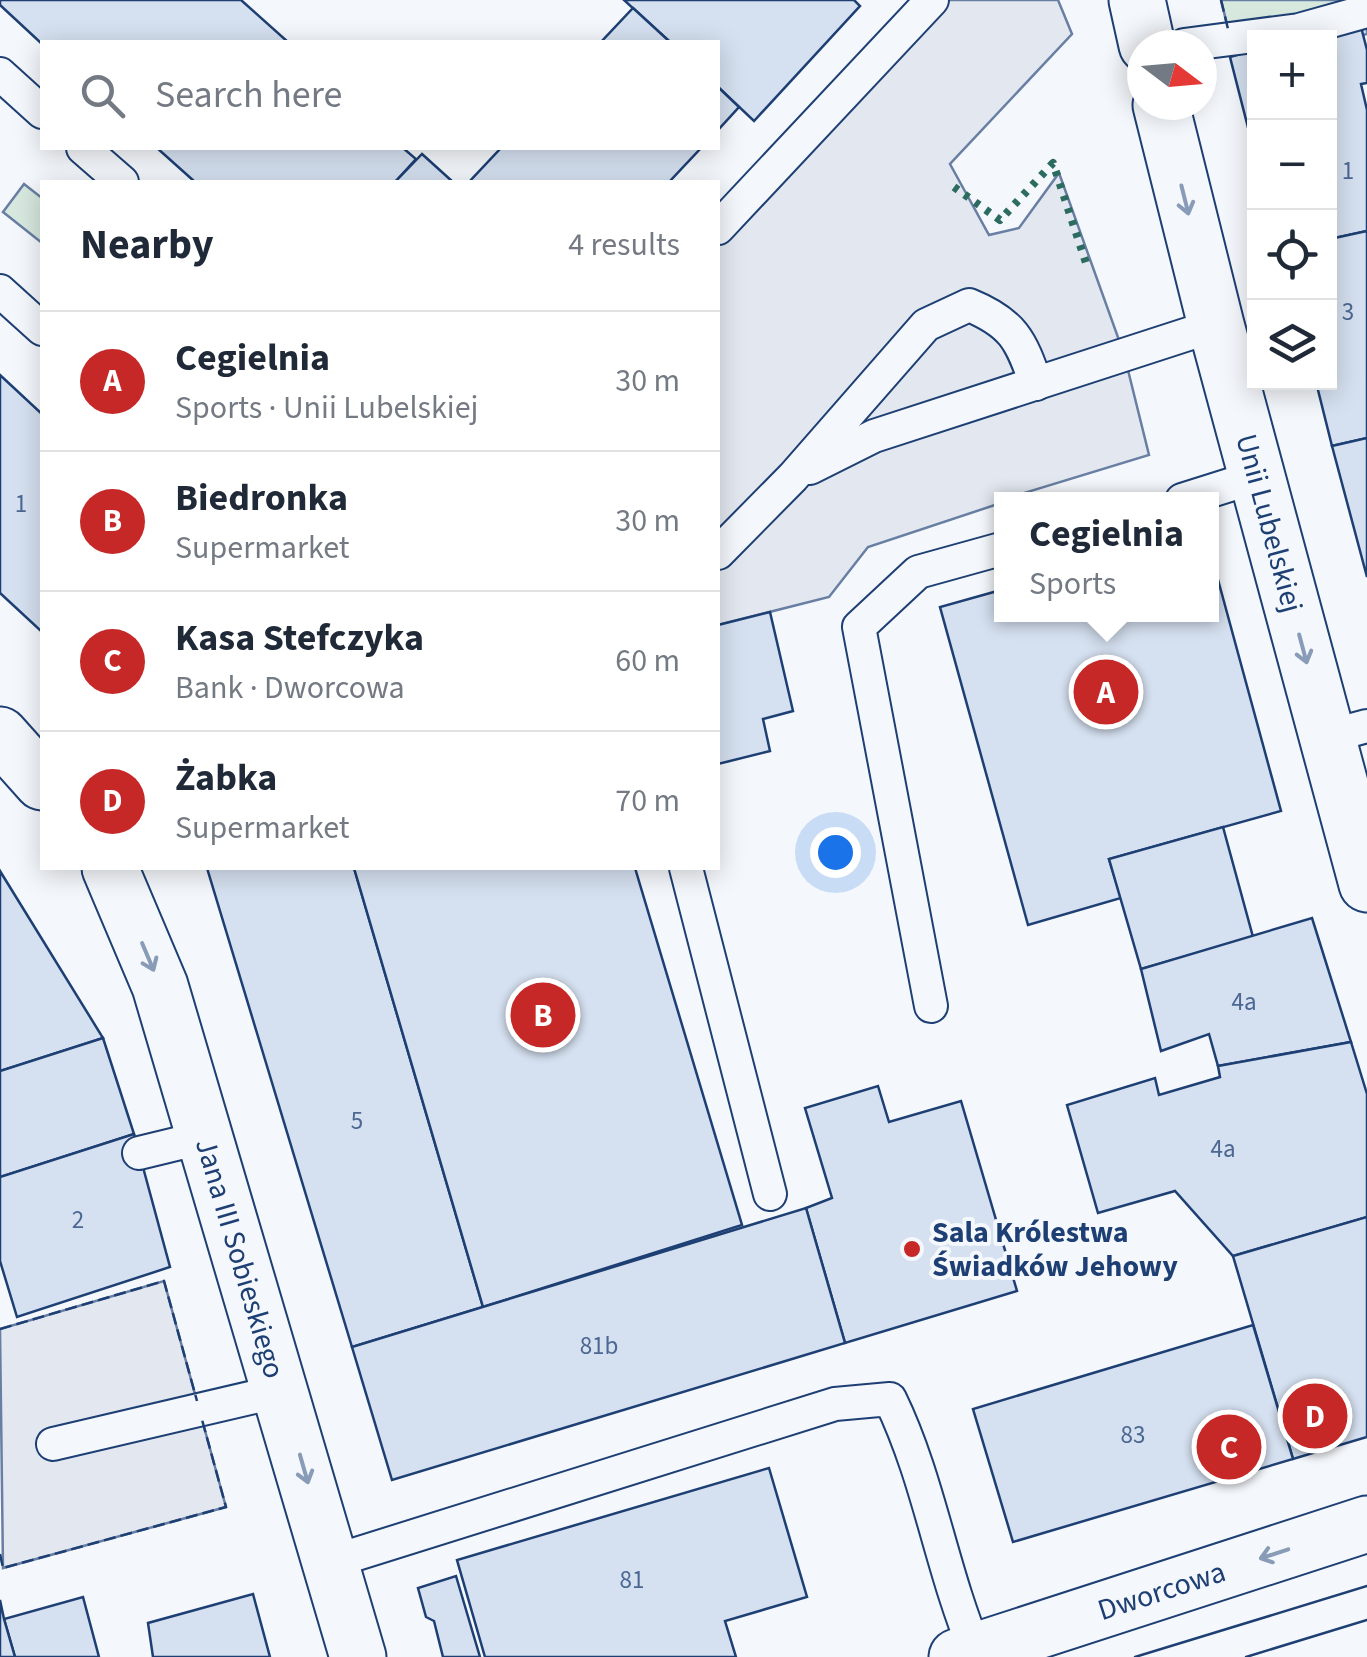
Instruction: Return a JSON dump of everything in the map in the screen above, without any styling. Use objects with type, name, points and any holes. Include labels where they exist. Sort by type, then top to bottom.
[{"type":"street","points":[[1137,0],[1144,30]]},
{"type":"street","name":"Unii Lubelskiej","points":[[1166,120],[1258,476],[1347,732],[1367,884]]},
{"type":"street","points":[[0,735],[40,780]]},
{"type":"street","name":"Jana III Sobieskiego","points":[[111,870],[160,986],[358,1657]]},
{"type":"street","name":"Dworcowa","points":[[967,1654],[1367,1524]]},
{"type":"lane","points":[[720,226],[932,0]]},
{"type":"lane","points":[[1217,41],[1299,30],[1367,11]]},
{"type":"lane","points":[[0,74],[40,110]]},
{"type":"lane","points":[[85,150],[120,180]]},
{"type":"lane","points":[[0,291],[40,327]]},
{"type":"lane","points":[[720,552],[793,477],[926,326],[969,304],[1003,319],[1024,352],[1036,384]]},
{"type":"lane","points":[[793,477],[874,436],[1216,325]]},
{"type":"lane","points":[[1207,492],[1258,476]]},
{"type":"lane","points":[[931,1006],[859,627],[918,572],[994,552]]},
{"type":"lane","points":[[687,870],[770,1194]]},
{"type":"lane","points":[[139,1154],[204,1136]]},
{"type":"lane","points":[[53,1444],[280,1391]]},
{"type":"lane","points":[[331,1562],[835,1404],[890,1399],[911,1442],[967,1654]]},
{"type":"shaded area","points":[[932,0],[1058,0],[1072,34],[950,164],[989,235],[1019,228],[1059,173],[1124,354],[1149,455],[1027,492],[994,492],[994,505],[868,547],[829,597],[720,624],[720,226]]},
{"type":"shaded area","points":[[1221,0],[1367,0],[1367,34],[1337,41],[1337,30],[1247,30],[1247,63],[1237,65]]},
{"type":"shaded area","points":[[24,184],[40,196],[40,241],[3,212]]},
{"type":"shaded area","points":[[164,1281],[226,1507],[3,1568],[0,1329]]},
{"type":"building","points":[[0,0],[241,0],[286,40],[40,42],[0,5]]},
{"type":"building","points":[[624,0],[854,0],[860,6],[754,121],[720,89],[720,40],[668,40]]},
{"type":"building","points":[[633,8],[668,40],[603,40]]},
{"type":"building","points":[[1360,23],[1367,50],[1367,83],[1361,84],[1367,110],[1367,231],[1337,237],[1337,120],[1337,34]]},
{"type":"building","points":[[1247,52],[1247,124],[1230,57]]},
{"type":"building","points":[[720,89],[739,107],[720,128]]},
{"type":"building","points":[[159,150],[405,150],[416,159],[397,180],[193,180]]},
{"type":"building","points":[[499,150],[699,150],[671,180],[471,180]]},
{"type":"building","points":[[422,154],[451,180],[397,180]]},
{"type":"building","points":[[1367,231],[1367,438],[1332,446],[1318,390],[1337,390],[1337,237]]},
{"type":"building","points":[[0,375],[40,412],[40,630],[0,593]]},
{"type":"building","points":[[1367,438],[1367,577],[1332,446]]},
{"type":"building","points":[[1219,583],[1281,811],[1109,859],[1121,898],[1028,925],[940,607],[994,592],[994,622],[1219,622]]},
{"type":"building","points":[[770,612],[793,711],[763,719],[770,751],[720,764],[720,624]]},
{"type":"building","points":[[1223,827],[1253,937],[1141,969],[1109,859]]},
{"type":"building","points":[[208,870],[355,870],[483,1307],[352,1347]]},
{"type":"building","points":[[355,870],[636,870],[742,1225],[483,1307]]},
{"type":"building","points":[[0,871],[103,1038],[0,1071]]},
{"type":"building","points":[[1312,918],[1351,1042],[1218,1066],[1209,1034],[1161,1051],[1141,969]]},
{"type":"building","points":[[103,1038],[134,1134],[0,1177],[0,1071]]},
{"type":"building","points":[[1351,1042],[1367,1094],[1367,1217],[1233,1256],[1175,1191],[1098,1213],[1067,1105],[1155,1078],[1159,1095],[1220,1077],[1218,1066]]},
{"type":"building","name":"Sala Królestwa Świadków Jehowy","points":[[878,1086],[889,1122],[961,1101],[1017,1291],[845,1343],[806,1208],[832,1198],[805,1108]]},
{"type":"building","points":[[134,1134],[170,1267],[17,1317],[0,1261],[0,1177]]},
{"type":"building","points":[[806,1208],[845,1343],[392,1480],[352,1347]]},
{"type":"building","points":[[1367,1217],[1367,1437],[1293,1459],[1233,1256]]},
{"type":"building","points":[[1253,1325],[1293,1459],[1013,1542],[973,1409]]},
{"type":"building","points":[[769,1468],[807,1597],[725,1621],[736,1657],[485,1657],[457,1560]]},
{"type":"building","points":[[456,1576],[480,1657],[443,1657],[434,1621],[426,1617],[418,1588]]},
{"type":"building","points":[[253,1594],[270,1657],[153,1657],[148,1623]]},
{"type":"building","points":[[83,1597],[99,1657],[15,1657],[4,1619]]},
{"type":"building","points":[[0,1600],[4,1619],[15,1657],[0,1657]]},
{"type":"tram line","points":[[1135,1657],[1367,1586]]},
{"type":"tram line","points":[[1246,1657],[1367,1620]]},
{"type":"hedge","points":[[954,187],[1000,220],[1053,163],[1088,269]]},
{"type":"fence","points":[[1221,0],[1228,29]]},
{"type":"fence","points":[[0,1329],[164,1281],[197,1401]]},
{"type":"fence","points":[[0,1554],[3,1568],[226,1507],[201,1416]]},
{"type":"place","name":"Cegielnia","points":[[1106,692]]},
{"type":"place","name":"Biedronka","points":[[543,1015]]},
{"type":"place","name":"Sala Królestwa Świadków Jehowy","points":[[912,1249]]},
{"type":"place","name":"Żabka","points":[[1315,1416]]},
{"type":"place","name":"Kasa Stefczyka","points":[[1229,1447]]}]
